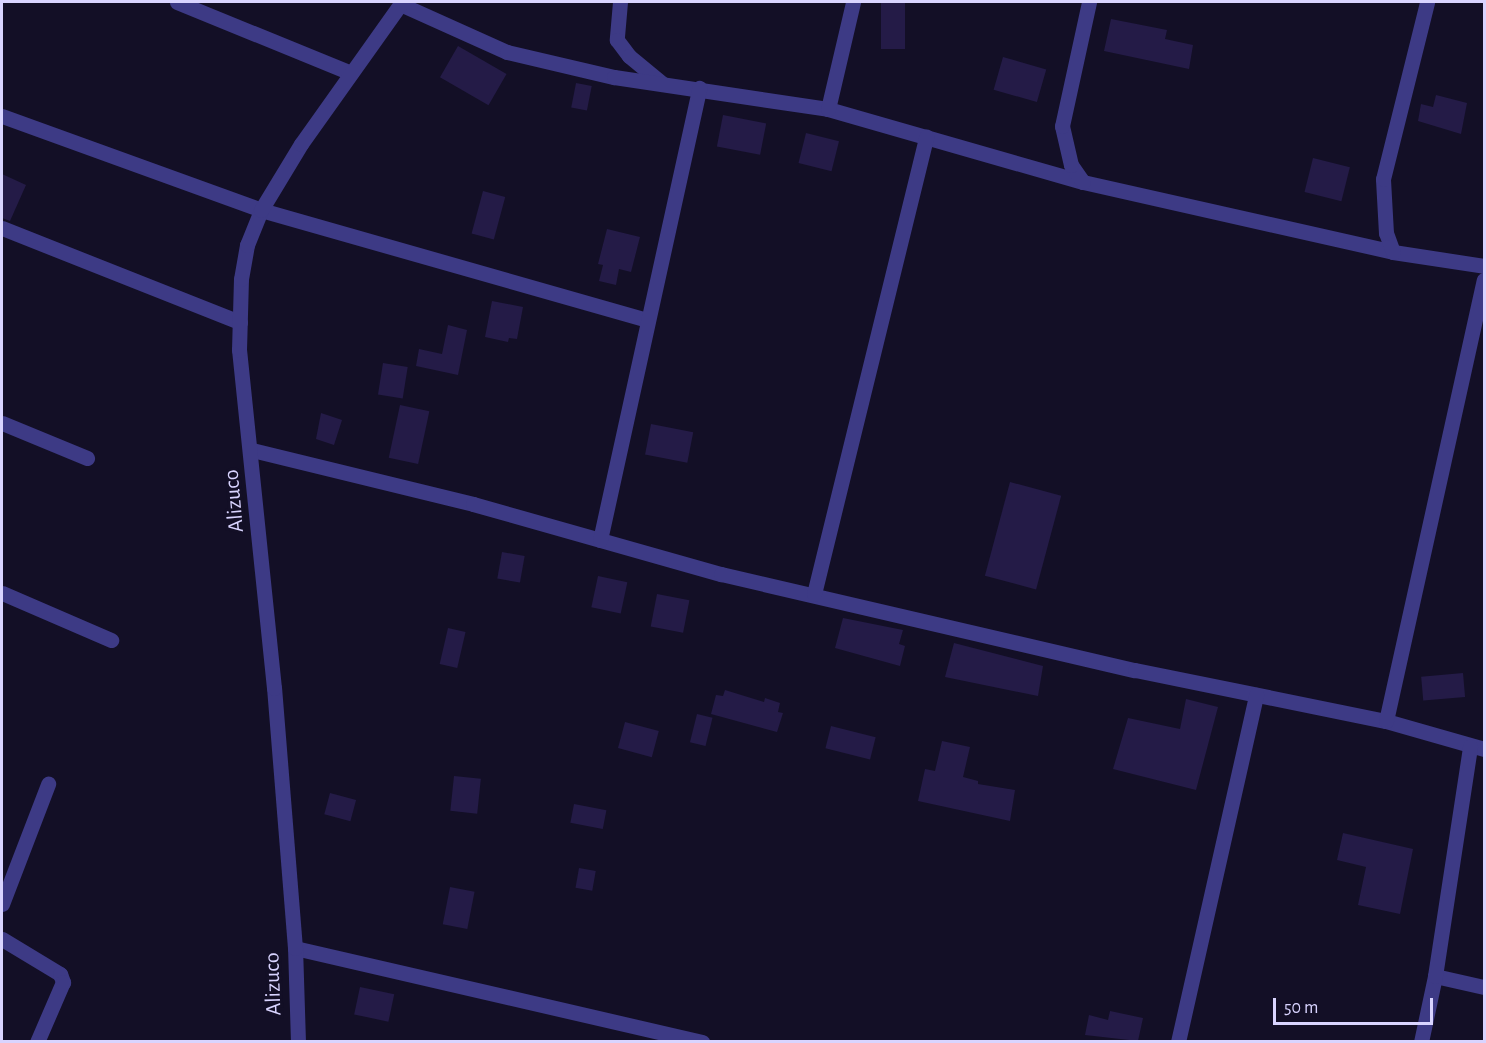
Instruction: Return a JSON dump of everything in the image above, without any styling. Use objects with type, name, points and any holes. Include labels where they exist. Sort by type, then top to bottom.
[{"type":"street","points":[[177,2],[351,73]]},
{"type":"street","points":[[620,2],[616,40],[629,56],[663,84]]},
{"type":"street","points":[[828,109],[853,2]]},
{"type":"street","points":[[1083,182],[1071,165],[1062,126],[1089,2]]},
{"type":"street","points":[[1393,252],[1386,233],[1383,179],[1427,2]]},
{"type":"street","points":[[401,3],[507,52],[614,77],[828,109],[1083,182],[1393,252],[1485,266]]},
{"type":"street","name":"Alizuco","points":[[298,1041],[295,948],[252,450],[239,350],[247,245],[261,210],[301,144],[401,3]]},
{"type":"street","points":[[600,540],[699,88]]},
{"type":"street","points":[[2,116],[261,210],[648,320]]},
{"type":"street","points":[[814,594],[927,137]]},
{"type":"street","points":[[2,228],[240,322]]},
{"type":"street","points":[[1386,721],[1485,280]]},
{"type":"street","points":[[2,423],[87,458]]},
{"type":"street","points":[[252,450],[473,504],[721,574],[1135,670],[1386,721],[1478,748],[1421,1041]]},
{"type":"street","points":[[2,593],[111,640]]},
{"type":"street","points":[[1178,1041],[1256,695]]},
{"type":"street","points":[[2,904],[48,784]]},
{"type":"street","points":[[2,939],[60,974],[63,982],[37,1041]]},
{"type":"street","points":[[295,948],[702,1041]]},
{"type":"street","points":[[1435,976],[1485,987]]},
{"type":"building","points":[[881,2],[905,2],[905,49],[881,49]]},
{"type":"building","points":[[1111,19],[1167,30],[1165,39],[1193,45],[1189,69],[1104,51]]},
{"type":"building","points":[[458,46],[506,74],[488,105],[440,77]]},
{"type":"building","points":[[1003,57],[1046,69],[1037,102],[994,90]]},
{"type":"building","points":[[576,83],[592,86],[587,111],[571,108]]},
{"type":"building","points":[[1436,95],[1467,103],[1461,134],[1418,121],[1421,104],[1433,107]]},
{"type":"building","points":[[723,115],[766,123],[760,155],[717,146]]},
{"type":"building","points":[[806,133],[839,141],[831,171],[799,163]]},
{"type":"building","points":[[1313,158],[1350,167],[1341,201],[1305,192]]},
{"type":"building","points":[[2,174],[26,185],[10,221],[2,218]]},
{"type":"building","points":[[483,191],[505,197],[494,239],[472,234]]},
{"type":"building","points":[[607,229],[640,237],[631,272],[619,269],[616,285],[599,281],[603,265],[598,264]]},
{"type":"building","points":[[492,301],[523,307],[517,339],[509,338],[508,342],[485,337]]},
{"type":"building","points":[[448,325],[467,330],[458,375],[416,366],[419,349],[442,354]]},
{"type":"building","points":[[383,363],[408,367],[403,399],[378,395]]},
{"type":"building","points":[[400,405],[429,411],[418,464],[389,458]]},
{"type":"building","points":[[321,413],[342,420],[334,445],[316,439]]},
{"type":"building","points":[[651,424],[693,432],[687,463],[645,454]]},
{"type":"building","points":[[1010,482],[1061,496],[1036,589],[985,576]]},
{"type":"building","points":[[502,552],[525,556],[520,583],[497,579]]},
{"type":"building","points":[[598,576],[627,582],[621,614],[591,607]]},
{"type":"building","points":[[657,594],[689,600],[683,633],[651,626]]},
{"type":"building","points":[[843,618],[903,630],[899,644],[905,646],[900,666],[835,648]]},
{"type":"building","points":[[448,628],[466,632],[457,668],[440,664]]},
{"type":"building","points":[[954,643],[1043,666],[1038,696],[945,677]]},
{"type":"building","points":[[1463,673],[1465,697],[1423,701],[1421,677]]},
{"type":"building","points":[[725,690],[764,702],[765,698],[780,703],[778,712],[783,713],[777,732],[711,714],[716,695],[723,696]]},
{"type":"building","points":[[1186,699],[1218,707],[1196,790],[1113,769],[1128,718],[1180,729]]},
{"type":"building","points":[[697,714],[713,718],[706,746],[690,742]]},
{"type":"building","points":[[625,722],[659,731],[652,757],[618,748]]},
{"type":"building","points":[[831,726],[876,737],[870,759],[825,748]]},
{"type":"building","points":[[942,741],[970,747],[963,777],[978,781],[978,784],[1015,790],[1010,821],[918,801],[925,769],[935,771]]},
{"type":"building","points":[[454,776],[481,779],[477,814],[450,811]]},
{"type":"building","points":[[330,793],[356,800],[350,821],[324,814]]},
{"type":"building","points":[[574,804],[606,810],[603,829],[570,823]]},
{"type":"building","points":[[1343,833],[1413,849],[1400,914],[1358,905],[1366,867],[1337,860]]},
{"type":"building","points":[[579,868],[596,871],[592,891],[576,888]]},
{"type":"building","points":[[450,887],[475,892],[467,929],[443,924]]},
{"type":"building","points":[[360,987],[394,994],[388,1022],[354,1014]]},
{"type":"building","points":[[1110,1011],[1143,1018],[1138,1041],[1085,1035],[1089,1015],[1108,1020]]}]
